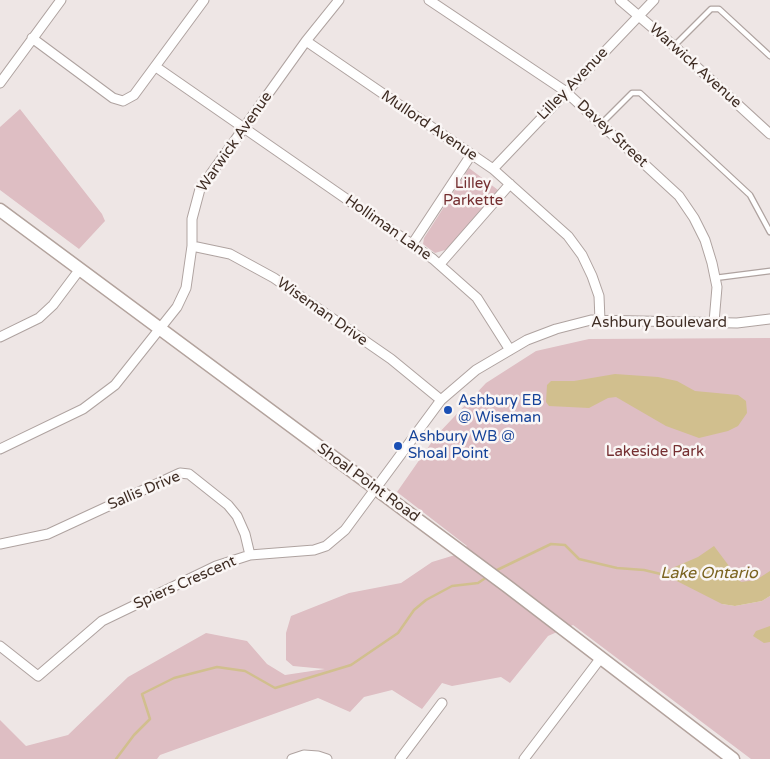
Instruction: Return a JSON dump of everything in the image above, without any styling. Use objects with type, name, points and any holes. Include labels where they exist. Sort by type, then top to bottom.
[{"type":"street","points":[[0,83],[61,0]]},
{"type":"street","name":"Warwick Avenue","points":[[0,449],[83,409],[115,384],[177,307],[186,288],[192,246],[192,219],[200,189],[306,41],[339,0]]},
{"type":"street","name":"Davey Street","points":[[430,0],[565,91],[678,196],[694,218],[705,240],[715,278],[714,322]]},
{"type":"street","name":"Warwick Avenue","points":[[620,0],[674,46],[770,134]]},
{"type":"street","name":"Lilley Avenue","points":[[493,169],[565,91],[654,0]]},
{"type":"street","points":[[32,38],[113,98],[123,101],[134,95],[200,1]]},
{"type":"street","name":"Mullord Avenue","points":[[306,41],[493,169],[568,236],[582,254],[599,296],[600,320]]},
{"type":"street","name":"Holliman Lane","points":[[156,66],[244,129],[413,243],[440,264],[477,298],[510,350]]},
{"type":"street","points":[[413,243],[471,155]]},
{"type":"street","points":[[440,264],[510,184]]},
{"type":"street","name":"Shoal Point Road","points":[[0,210],[375,490],[489,572],[733,759]]},
{"type":"street","name":"Wiseman Drive","points":[[192,246],[230,254],[274,278],[391,359],[441,400]]},
{"type":"street","points":[[0,337],[39,318],[53,305],[80,270]]},
{"type":"street","name":"Ashbury Boulevard","points":[[375,490],[441,400],[476,370],[527,340],[556,329],[600,320],[737,323],[770,319]]},
{"type":"street","name":"Sallis Drive","points":[[0,544],[48,534],[180,473],[189,474],[228,506],[237,516],[245,534],[250,555]]},
{"type":"street","name":"Spiers Crescent","points":[[0,646],[38,676],[102,621],[216,566],[250,555],[314,550],[326,546],[345,530],[375,490]]},
{"type":"street","points":[[524,759],[600,658]]},
{"type":"street","points":[[400,759],[442,703]]},
{"type":"street","points":[[292,759],[304,755],[318,756],[326,759]]},
{"type":"lane","points":[[674,46],[711,9],[719,9],[770,56]]},
{"type":"lane","points":[[601,124],[632,93],[640,93],[750,194],[770,232]]},
{"type":"lane","points":[[715,278],[770,270]]},
{"type":"green space","points":[[20,109],[102,214],[105,221],[79,249],[0,190],[0,127]]},
{"type":"green space","name":"Lilley Parkette","points":[[469,168],[498,190],[457,239],[445,250],[435,253],[423,244],[424,238]]},
{"type":"green space","name":"Lakeside Park","points":[[770,338],[770,574],[722,604],[735,606],[762,601],[770,596],[770,759],[751,759],[573,625],[548,636],[510,683],[501,677],[452,686],[442,683],[422,709],[392,690],[364,697],[350,712],[318,698],[160,755],[157,759],[0,759],[0,720],[26,746],[68,735],[128,677],[206,633],[247,641],[267,664],[285,675],[325,669],[293,666],[286,660],[286,633],[291,616],[349,593],[401,583],[432,562],[455,555],[467,546],[397,492],[436,436],[486,383],[536,351],[589,339]]},
{"type":"water","points":[[615,374],[658,377],[677,381],[695,391],[738,395],[746,401],[747,413],[738,426],[728,431],[699,438],[666,426],[616,397],[608,398],[589,408],[549,406],[546,402],[547,385],[551,381],[574,381]]},
{"type":"water","name":"Lake Ontario","points":[[714,546],[741,582],[756,580],[770,571],[770,596],[762,601],[735,606],[722,604],[665,575],[663,572],[698,557]]},
{"type":"water","name":"Lake Ontario","points":[[770,626],[770,642],[764,643],[753,636],[756,631]]},
{"type":"waterway","points":[[495,571],[551,544],[565,545],[579,559],[617,568],[644,570],[665,575]]},
{"type":"waterway","points":[[116,759],[134,735],[150,719],[142,694],[174,678],[217,667],[245,671],[275,688],[351,665],[398,633],[414,610],[426,600],[452,586],[478,583],[487,577]]},
{"type":"place","name":"Ashbury EB @ Wiseman","points":[[448,410]]},
{"type":"place","name":"Ashbury WB @ Shoal Point","points":[[398,446]]}]
